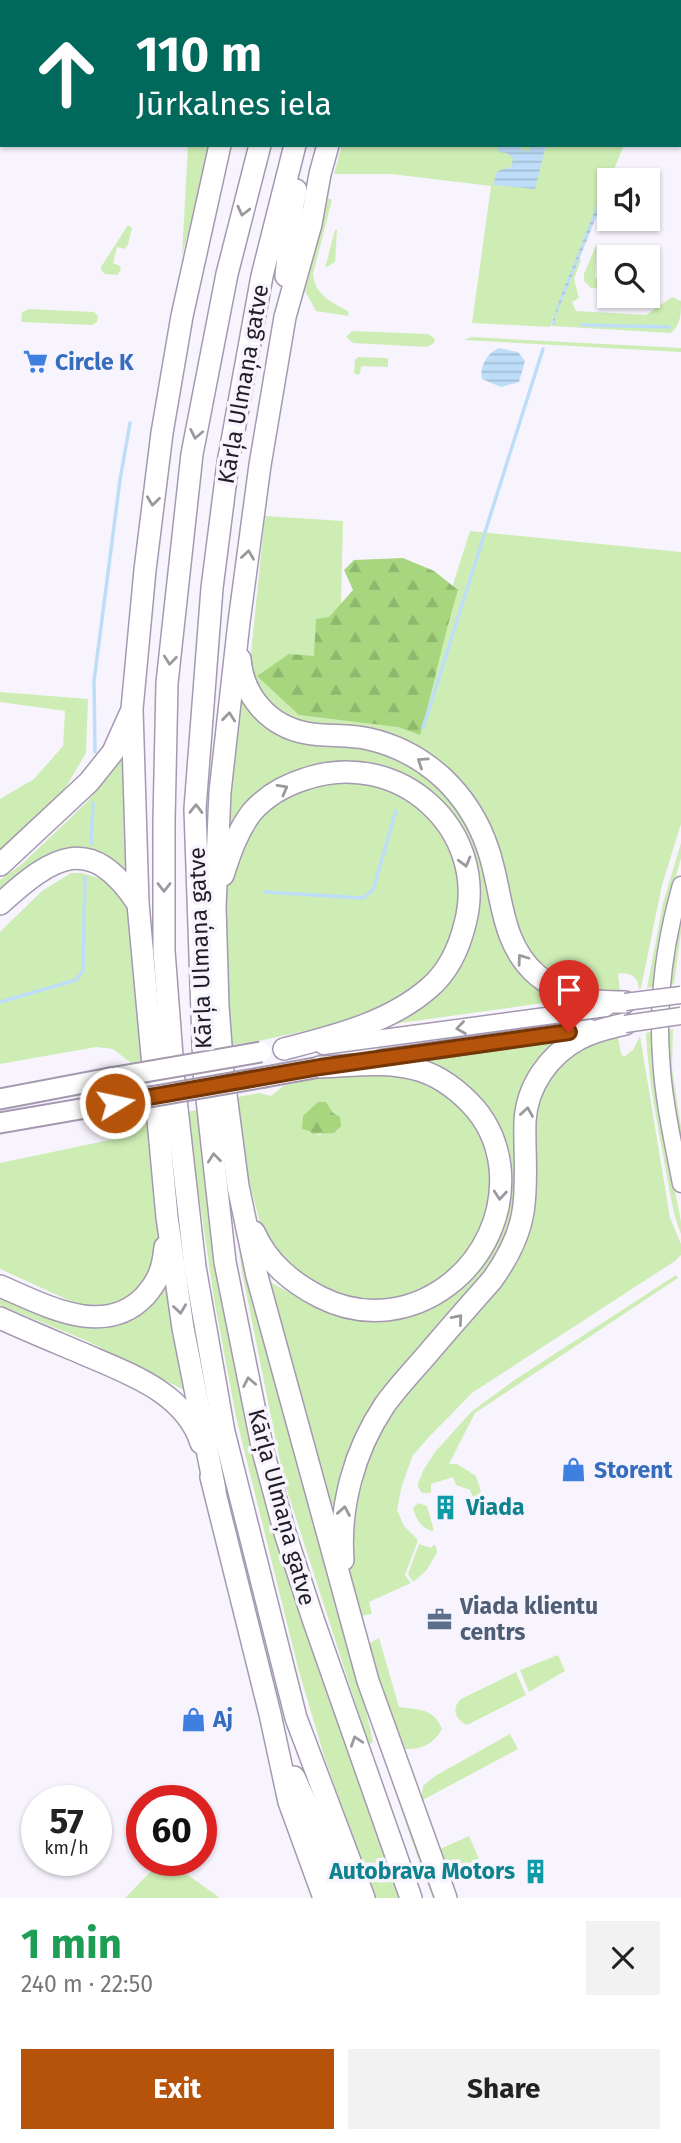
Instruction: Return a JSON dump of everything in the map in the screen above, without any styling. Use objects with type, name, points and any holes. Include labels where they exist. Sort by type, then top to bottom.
[{"type":"highway","points":[[220,147],[182,316],[162,433],[145,570],[132,709],[138,904],[167,1217],[183,1328],[215,1489],[289,1802],[324,1898]]},
{"type":"highway","points":[[208,205],[228,147]]},
{"type":"highway","name":"Kārļa Ulmaņa gatve","points":[[259,147],[227,274],[192,454],[167,683],[164,951],[174,1082],[195,1267],[224,1432],[296,1718],[363,1898]]},
{"type":"highway","name":"Kārļa Ulmaņa gatve","points":[[294,147],[261,276],[228,463],[212,588],[195,809],[204,1072],[225,1262],[263,1451],[285,1533],[309,1606],[411,1898]]},
{"type":"highway","points":[[285,317],[293,205],[307,147]]},
{"type":"highway","points":[[327,147],[311,224],[285,317],[260,465],[239,622],[220,792],[215,907],[218,1006],[223,1072],[238,1186],[257,1276],[368,1681],[446,1898]]},
{"type":"highway","points":[[239,622],[241,670],[249,692],[261,709],[289,728],[369,739],[401,749],[430,767],[454,790],[483,835],[492,860],[506,927],[523,962],[544,981],[567,995],[625,1013]]},
{"type":"highway","points":[[0,865],[89,782],[113,752],[132,709]]},
{"type":"highway","points":[[215,907],[234,843],[247,819],[274,793],[311,777],[351,772],[377,775],[400,783],[422,797],[439,813],[460,846],[469,881],[468,913],[458,947],[437,982],[414,999],[375,1021],[284,1049]]},
{"type":"highway","points":[[0,904],[46,866],[68,859],[88,858],[103,864],[124,883],[138,904]]},
{"type":"highway","points":[[346,1604],[342,1523],[360,1453],[384,1405],[492,1280],[514,1242],[524,1201],[526,1114],[536,1081],[551,1061],[569,1045],[625,1013]]},
{"type":"highway","points":[[238,1186],[257,1240],[277,1267],[306,1290],[345,1307],[380,1311],[396,1309],[426,1298],[464,1273],[482,1250],[499,1208],[501,1174],[499,1157],[490,1131],[472,1105],[438,1077],[416,1069],[388,1065],[320,1067]]},
{"type":"highway","points":[[0,1286],[68,1314],[96,1318],[122,1313],[138,1303],[151,1289],[163,1268],[167,1217]]},
{"type":"highway","points":[[0,1318],[131,1374],[164,1394],[181,1410],[198,1435],[215,1489]]},
{"type":"highway","points":[[368,1681],[381,1758],[386,1828]]},
{"type":"highway","points":[[270,1714],[345,1898]]},
{"type":"main road","points":[[0,1099],[284,1049]]},
{"type":"main road","points":[[0,1123],[320,1067]]},
{"type":"street","points":[[681,886],[663,968],[660,1028],[664,1087],[681,1184]]},
{"type":"street","points":[[320,1067],[625,1013],[681,995]]},
{"type":"street","points":[[284,1049],[333,1045],[609,1007],[625,1013],[681,1016]]},
{"type":"green space","points":[[188,147],[211,147],[182,256]]},
{"type":"green space","points":[[341,147],[623,147],[615,168],[597,168],[597,211],[550,327],[472,323],[491,186],[391,174],[334,174]]},
{"type":"green space","points":[[328,198],[332,200],[313,274],[314,281],[320,293],[348,311],[349,316],[316,311],[305,291]]},
{"type":"green space","points":[[128,225],[132,228],[128,245],[124,249],[117,247],[113,263],[120,266],[121,270],[117,275],[105,274],[101,267]]},
{"type":"green space","points":[[335,230],[335,262],[325,268]]},
{"type":"green space","points":[[597,243],[597,288],[591,288],[584,281],[584,274]]},
{"type":"green space","points":[[579,259],[581,260],[574,279],[579,298],[572,302],[576,311],[646,315],[660,308],[672,297],[681,301],[678,323],[670,333],[551,326],[556,324],[555,318]]},
{"type":"green space","points":[[29,309],[94,312],[98,316],[97,322],[92,325],[21,322],[22,312]]},
{"type":"green space","points":[[352,331],[428,334],[435,339],[434,343],[427,347],[353,343],[346,337]]},
{"type":"green space","points":[[472,337],[681,348],[681,352],[464,340]]},
{"type":"green space","points":[[358,357],[386,358],[388,367],[361,366],[360,374],[357,375],[354,373],[355,360]]},
{"type":"green space","points":[[265,516],[343,521],[341,604],[442,619],[470,531],[681,552],[681,824],[662,885],[641,988],[639,989],[637,981],[630,974],[618,974],[620,991],[617,991],[617,994],[572,989],[531,959],[457,780],[293,721],[261,697],[249,672]]},
{"type":"green space","points":[[403,558],[434,571],[458,590],[420,735],[398,727],[299,715],[257,676],[289,654],[314,656],[316,619],[329,617],[353,590],[344,570],[354,560]]},
{"type":"green space","points":[[0,692],[88,699],[86,753],[60,797],[0,853],[0,799],[34,779],[63,746],[65,711],[0,702]]},
{"type":"green space","points":[[238,700],[386,750],[440,785],[481,847],[499,927],[553,995],[551,1002],[393,1024],[420,1008],[456,973],[475,927],[452,815],[331,764],[227,835]]},
{"type":"green space","points":[[125,756],[127,874],[95,854],[0,896],[0,880],[22,864],[86,803]]},
{"type":"green space","points":[[326,782],[362,782],[410,799],[437,825],[455,863],[459,896],[459,914],[441,964],[407,994],[351,1021],[230,1045],[223,948],[224,915],[229,882],[238,852],[254,825],[277,803]]},
{"type":"green space","points":[[681,843],[681,858],[659,937],[653,987],[647,988],[663,903]]},
{"type":"green space","points":[[71,873],[82,873],[109,881],[129,907],[145,1060],[131,1063],[113,1049],[96,1047],[0,1064],[0,932],[42,891]]},
{"type":"green space","points":[[681,911],[674,984],[669,985]]},
{"type":"green space","points":[[673,1029],[672,1068],[681,1143],[670,1080],[667,1030]]},
{"type":"green space","points":[[651,1032],[659,1110],[681,1234],[671,1201],[651,1083],[646,1033]]},
{"type":"green space","points":[[640,1036],[670,1218],[681,1244],[681,1255],[472,1393],[413,1455],[402,1485],[397,1510],[404,1526],[417,1539],[405,1575],[411,1583],[369,1602],[372,1614],[360,1616],[353,1599],[349,1563],[357,1480],[391,1410],[500,1280],[532,1114],[548,1075],[586,1043],[618,1037],[624,1057],[633,1050]]},
{"type":"green space","points":[[556,1042],[544,1057],[517,1209],[495,1265],[399,1376],[338,1505],[331,1505],[268,1281],[322,1310],[354,1318],[377,1320],[442,1301],[467,1282],[497,1243],[507,1213],[508,1159],[423,1061]]},
{"type":"green space","points":[[361,1073],[394,1074],[424,1081],[451,1098],[475,1122],[485,1146],[492,1178],[488,1216],[462,1261],[438,1282],[418,1293],[394,1300],[356,1301],[301,1278],[269,1244],[260,1223],[246,1170],[233,1098],[259,1093],[271,1096],[283,1086],[316,1078]],"holes":[[[326,1102],[333,1113],[321,1135],[309,1131]]]},
{"type":"green space","points":[[318,1102],[326,1102],[333,1113],[340,1117],[341,1126],[334,1133],[313,1134],[302,1129],[303,1116]]},
{"type":"green space","points":[[198,1110],[216,1245],[249,1435],[281,1554],[399,1898],[375,1898],[324,1756],[298,1668],[236,1417],[214,1299],[187,1112]]},
{"type":"green space","points":[[152,1118],[160,1213],[160,1247],[142,1290],[116,1306],[96,1308],[79,1305],[0,1269],[0,1163],[114,1139],[131,1132],[139,1121]]},
{"type":"green space","points":[[235,1216],[359,1681],[373,1741],[371,1744],[368,1742],[284,1481],[242,1272]]},
{"type":"green space","points":[[676,1275],[678,1278],[475,1413],[449,1464],[457,1464],[476,1476],[487,1511],[485,1513],[476,1505],[470,1490],[456,1485],[453,1477],[431,1484],[431,1493],[422,1493],[418,1483],[424,1469],[435,1452],[471,1412],[513,1381]]},
{"type":"green space","points":[[169,1284],[186,1391],[87,1341],[0,1305],[0,1295],[72,1323],[109,1326],[127,1322],[144,1312]]},
{"type":"green space","points":[[418,1503],[427,1506],[434,1531],[426,1529],[418,1520],[413,1508]]},
{"type":"green space","points":[[419,1544],[432,1548],[433,1545],[436,1546],[437,1553],[426,1571],[413,1582],[408,1574]]},
{"type":"green space","points":[[379,1638],[399,1707],[430,1714],[442,1729],[435,1739],[422,1747],[405,1749],[397,1737],[368,1644]]},
{"type":"green space","points":[[558,1655],[565,1671],[529,1692],[520,1670]]},
{"type":"green space","points":[[516,1672],[526,1695],[467,1725],[460,1720],[455,1710],[461,1699]]},
{"type":"green space","points":[[510,1734],[518,1749],[421,1801],[423,1786],[435,1776]]},
{"type":"green space","points":[[385,1747],[438,1898],[433,1898],[412,1842]]},
{"type":"green space","points":[[469,1836],[479,1859],[450,1873],[440,1849]]},
{"type":"green space","points":[[146,1876],[189,1876],[220,1898],[125,1898]]},
{"type":"water","points":[[498,147],[521,147],[521,150],[529,151],[531,147],[546,147],[535,189],[494,185],[497,173],[511,167],[513,159],[507,153],[499,152]]},
{"type":"water","points":[[597,205],[597,215],[555,318],[556,324],[551,326]]},
{"type":"water","points":[[499,348],[518,352],[525,361],[519,382],[501,387],[482,379],[485,361]]},
{"type":"waterway","points":[[582,325],[669,327]]},
{"type":"waterway","points":[[423,728],[543,349]]},
{"type":"waterway","points":[[95,752],[94,681],[130,423]]},
{"type":"waterway","points":[[91,844],[93,803]]},
{"type":"waterway","points":[[265,892],[363,898],[373,890],[396,811]]},
{"type":"waterway","points":[[0,1002],[76,980],[83,971],[85,877]]},
{"type":"place","name":"Circle K","points":[[35,362]]},
{"type":"place","name":"Storent","points":[[574,1470]]},
{"type":"place","name":"Viada","points":[[446,1507]]},
{"type":"place","name":"Viada klientu centrs","points":[[440,1619]]},
{"type":"place","name":"Aj","points":[[193,1719]]},
{"type":"place","name":"Autobrava Motors","points":[[535,1871]]},
{"type":"route","points":[[115,1103],[320,1067],[569,1032]]}]
